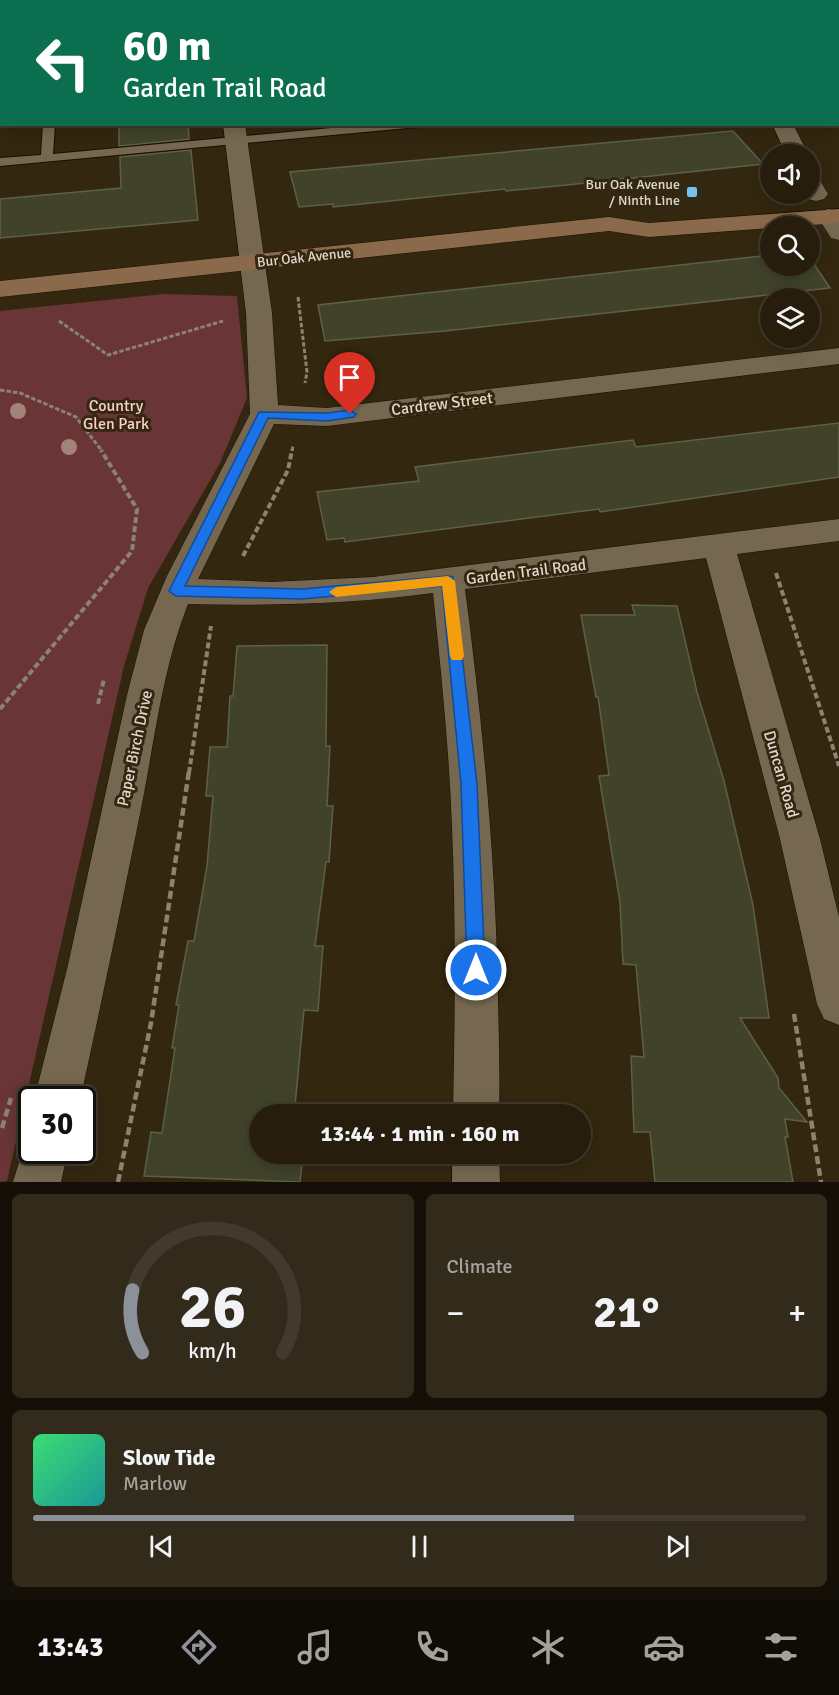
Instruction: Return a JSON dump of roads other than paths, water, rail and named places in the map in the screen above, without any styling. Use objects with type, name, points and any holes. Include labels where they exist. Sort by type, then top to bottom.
[{"type":"street","points":[[783,126],[792,144]]},
{"type":"street","points":[[235,133],[259,313],[264,414]]},
{"type":"street","points":[[820,192],[839,193]]},
{"type":"street","name":"Bur Oak Avenue","points":[[609,224],[633,213],[718,203]]},
{"type":"street","name":"Bur Oak Avenue","points":[[0,289],[609,224],[649,230],[836,221]]},
{"type":"street","name":"Cardrew Street","points":[[264,414],[327,417],[839,356]]},
{"type":"street","name":"Paper Birch Drive","points":[[60,1086],[89,965],[150,672],[161,630],[176,591],[264,414]]},
{"type":"street","name":"Garden Trail Road","points":[[176,591],[302,594],[723,561],[839,530]]},
{"type":"street","name":"Duncan Road","points":[[723,561],[800,839],[839,1004]]},
{"type":"street","points":[[448,581],[472,827],[476,925],[476,1104]]},
{"type":"street","points":[[37,1182],[42,1164]]},
{"type":"street","points":[[476,1164],[476,1182]]},
{"type":"lane","points":[[46,158],[49,126]]},
{"type":"lane","points":[[0,162],[235,133],[377,126]]},
{"type":"place","name":"Bur Oak Avenue / Ninth Line","points":[[692,192]]},
{"type":"park label","name":"Country Glen Park","points":[[116,414]]}]
